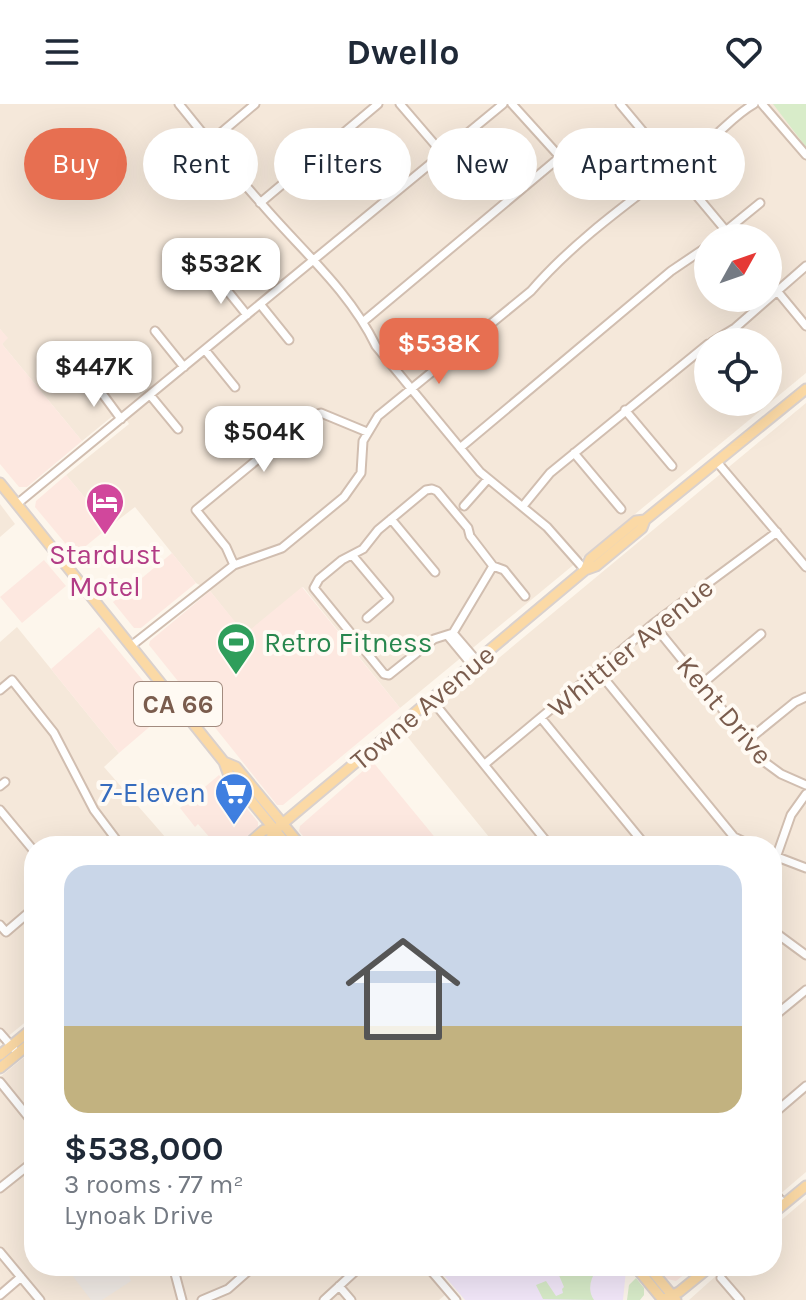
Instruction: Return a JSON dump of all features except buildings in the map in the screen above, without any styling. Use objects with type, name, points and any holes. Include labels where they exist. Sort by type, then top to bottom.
[{"type":"main road","name":"Towne Avenue","points":[[272,836],[278,826],[585,570],[596,566],[642,528],[645,520],[806,389]]},
{"type":"main road","name":"CA 66","points":[[0,483],[224,762],[236,767],[278,826]]},
{"type":"main road","points":[[257,836],[264,830],[278,826]]},
{"type":"main road","points":[[278,826],[283,836]]},
{"type":"main road","points":[[278,826],[290,836]]},
{"type":"main road","points":[[0,1068],[24,1038]]},
{"type":"main road","points":[[0,1055],[24,1045]]},
{"type":"main road","points":[[784,1204],[806,1186]]},
{"type":"main road","points":[[645,1276],[667,1299]]},
{"type":"main road","points":[[654,1276],[667,1299]]},
{"type":"main road","points":[[667,1299],[698,1276]]},
{"type":"street","points":[[179,104],[199,128]]},
{"type":"street","points":[[227,128],[255,104]]},
{"type":"street","points":[[260,203],[378,104]]},
{"type":"street","points":[[400,104],[427,135]]},
{"type":"street","points":[[474,128],[503,104]]},
{"type":"street","points":[[364,321],[560,157],[512,104]]},
{"type":"street","points":[[634,104],[623,108],[641,128]]},
{"type":"street","points":[[723,128],[754,104]]},
{"type":"street","points":[[762,104],[806,155]]},
{"type":"street","points":[[17,504],[427,167]]},
{"type":"street","points":[[258,200],[314,260],[364,321],[376,346],[487,480],[555,534],[585,570]]},
{"type":"street","points":[[131,646],[234,565],[282,548],[351,490],[361,473],[362,449],[367,432],[378,416],[531,291],[552,267],[633,200]]},
{"type":"street","points":[[701,200],[720,224]]},
{"type":"street","points":[[734,224],[760,203]]},
{"type":"street","points":[[460,448],[671,271],[694,255]]},
{"type":"street","points":[[782,288],[806,266]]},
{"type":"street","points":[[218,279],[247,315]]},
{"type":"street","points":[[782,297],[806,326]]},
{"type":"street","points":[[260,304],[289,340]]},
{"type":"street","points":[[735,328],[754,312]]},
{"type":"street","points":[[155,331],[184,367]]},
{"type":"street","points":[[205,350],[235,387]]},
{"type":"street","points":[[523,506],[550,473],[694,356]]},
{"type":"street","points":[[93,381],[121,419]]},
{"type":"street","points":[[150,395],[178,429]]},
{"type":"street","points":[[625,410],[672,466]]},
{"type":"street","points":[[234,565],[226,547],[196,510],[309,417],[321,413],[367,432]]},
{"type":"street","points":[[574,453],[621,509]]},
{"type":"street","points":[[717,462],[806,567]]},
{"type":"street","points":[[464,506],[487,480]]},
{"type":"street","points":[[493,566],[450,634],[434,639],[389,675],[384,674],[314,588],[319,579],[342,560],[353,556],[426,490],[437,491],[468,528],[470,536],[493,566],[504,570],[525,596]]},
{"type":"street","points":[[391,519],[435,572]]},
{"type":"street","name":"Whittier Avenue","points":[[485,764],[653,624],[777,532]]},
{"type":"street","points":[[353,556],[389,599],[367,618]]},
{"type":"street","name":"Kent Drive","points":[[653,624],[766,763],[781,774],[806,785]]},
{"type":"street","points":[[450,634],[474,663]]},
{"type":"street","points":[[702,684],[761,634]]},
{"type":"street","points":[[598,671],[733,836]]},
{"type":"street","points":[[0,690],[12,680],[54,733],[94,810],[113,836]]},
{"type":"street","points":[[747,741],[795,702],[806,697]]},
{"type":"street","points":[[431,699],[539,836]]},
{"type":"street","points":[[541,718],[638,836]]},
{"type":"street","points":[[782,838],[791,815],[806,794]]},
{"type":"street","points":[[0,810],[24,839]]},
{"type":"street","points":[[782,859],[806,868]]},
{"type":"street","points":[[3,928],[24,914]]},
{"type":"street","points":[[782,937],[806,955]]},
{"type":"street","points":[[782,1010],[806,990]]},
{"type":"street","points":[[0,1033],[14,1050]]},
{"type":"street","points":[[0,1082],[24,1112]]},
{"type":"street","points":[[782,1106],[806,1086]]},
{"type":"street","points":[[0,1188],[24,1169]]},
{"type":"street","points":[[0,1252],[40,1300]]},
{"type":"street","points":[[176,1276],[182,1300]]},
{"type":"street","points":[[202,1300],[228,1289],[243,1276]]},
{"type":"street","points":[[324,1300],[350,1276]]},
{"type":"street","points":[[436,1276],[456,1300]]},
{"type":"street","points":[[0,1295],[21,1277]]},
{"type":"street","points":[[721,1278],[740,1300]]},
{"type":"street","points":[[339,1286],[351,1300]]},
{"type":"shaded area","points":[[0,104],[806,104],[806,373],[782,393],[782,328],[694,328],[694,416],[754,416],[400,708],[303,587],[245,635],[210,591],[196,583],[135,507],[109,527],[66,475],[129,424],[120,410],[82,441],[2,344],[7,338],[0,329]]},
{"type":"shaded area","points":[[0,329],[8,338],[2,344],[82,441],[27,487],[19,487],[0,464]]},
{"type":"shaded area","points":[[806,403],[806,1172],[782,1192],[782,836],[488,836],[406,735]]},
{"type":"shaded area","points":[[66,475],[109,527],[75,555],[35,507],[36,501]]},
{"type":"shaded area","points":[[0,504],[15,524],[0,537]]},
{"type":"shaded area","points":[[172,553],[196,583],[141,628],[134,628],[113,602]]},
{"type":"shaded area","points":[[44,560],[66,586],[22,623],[0,597]]},
{"type":"shaded area","points":[[302,587],[400,708],[283,805],[277,805],[149,645],[210,591],[245,634]]},
{"type":"shaded area","points":[[17,627],[119,753],[104,767],[164,836],[24,836],[24,1023],[0,1043],[0,642]]},
{"type":"shaded area","points":[[99,627],[168,711],[119,753],[51,669]]},
{"type":"shaded area","points":[[373,762],[434,836],[303,836],[300,826]]},
{"type":"shaded area","points":[[219,775],[258,822],[258,827],[247,836],[208,836],[198,824],[195,827],[180,808]]},
{"type":"shaded area","points":[[24,1057],[24,1276],[429,1276],[445,1295],[439,1300],[0,1300],[0,1077]]},
{"type":"shaded area","points":[[806,1199],[806,1300],[689,1300],[716,1276],[782,1276],[782,1219]]},
{"type":"shaded area","points":[[73,1276],[129,1276],[131,1281],[102,1300],[91,1300]]},
{"type":"shaded area","points":[[445,1276],[625,1276],[623,1300],[465,1300]]},
{"type":"shaded area","points":[[665,1276],[682,1276],[676,1281]]},
{"type":"green space","points":[[773,104],[806,104],[806,147]]},
{"type":"green space","points":[[559,1276],[593,1276],[590,1287],[594,1300],[543,1299],[536,1285],[546,1281],[556,1296],[563,1293]]},
{"type":"green space","points":[[636,1278],[644,1288],[644,1295],[640,1300],[627,1300],[629,1285]]},
{"type":"place","name":"Stardust Motel","points":[[105,536]]},
{"type":"place","name":"Retro Fitness","points":[[236,676]]},
{"type":"place","name":"7-Eleven","points":[[234,826]]}]
